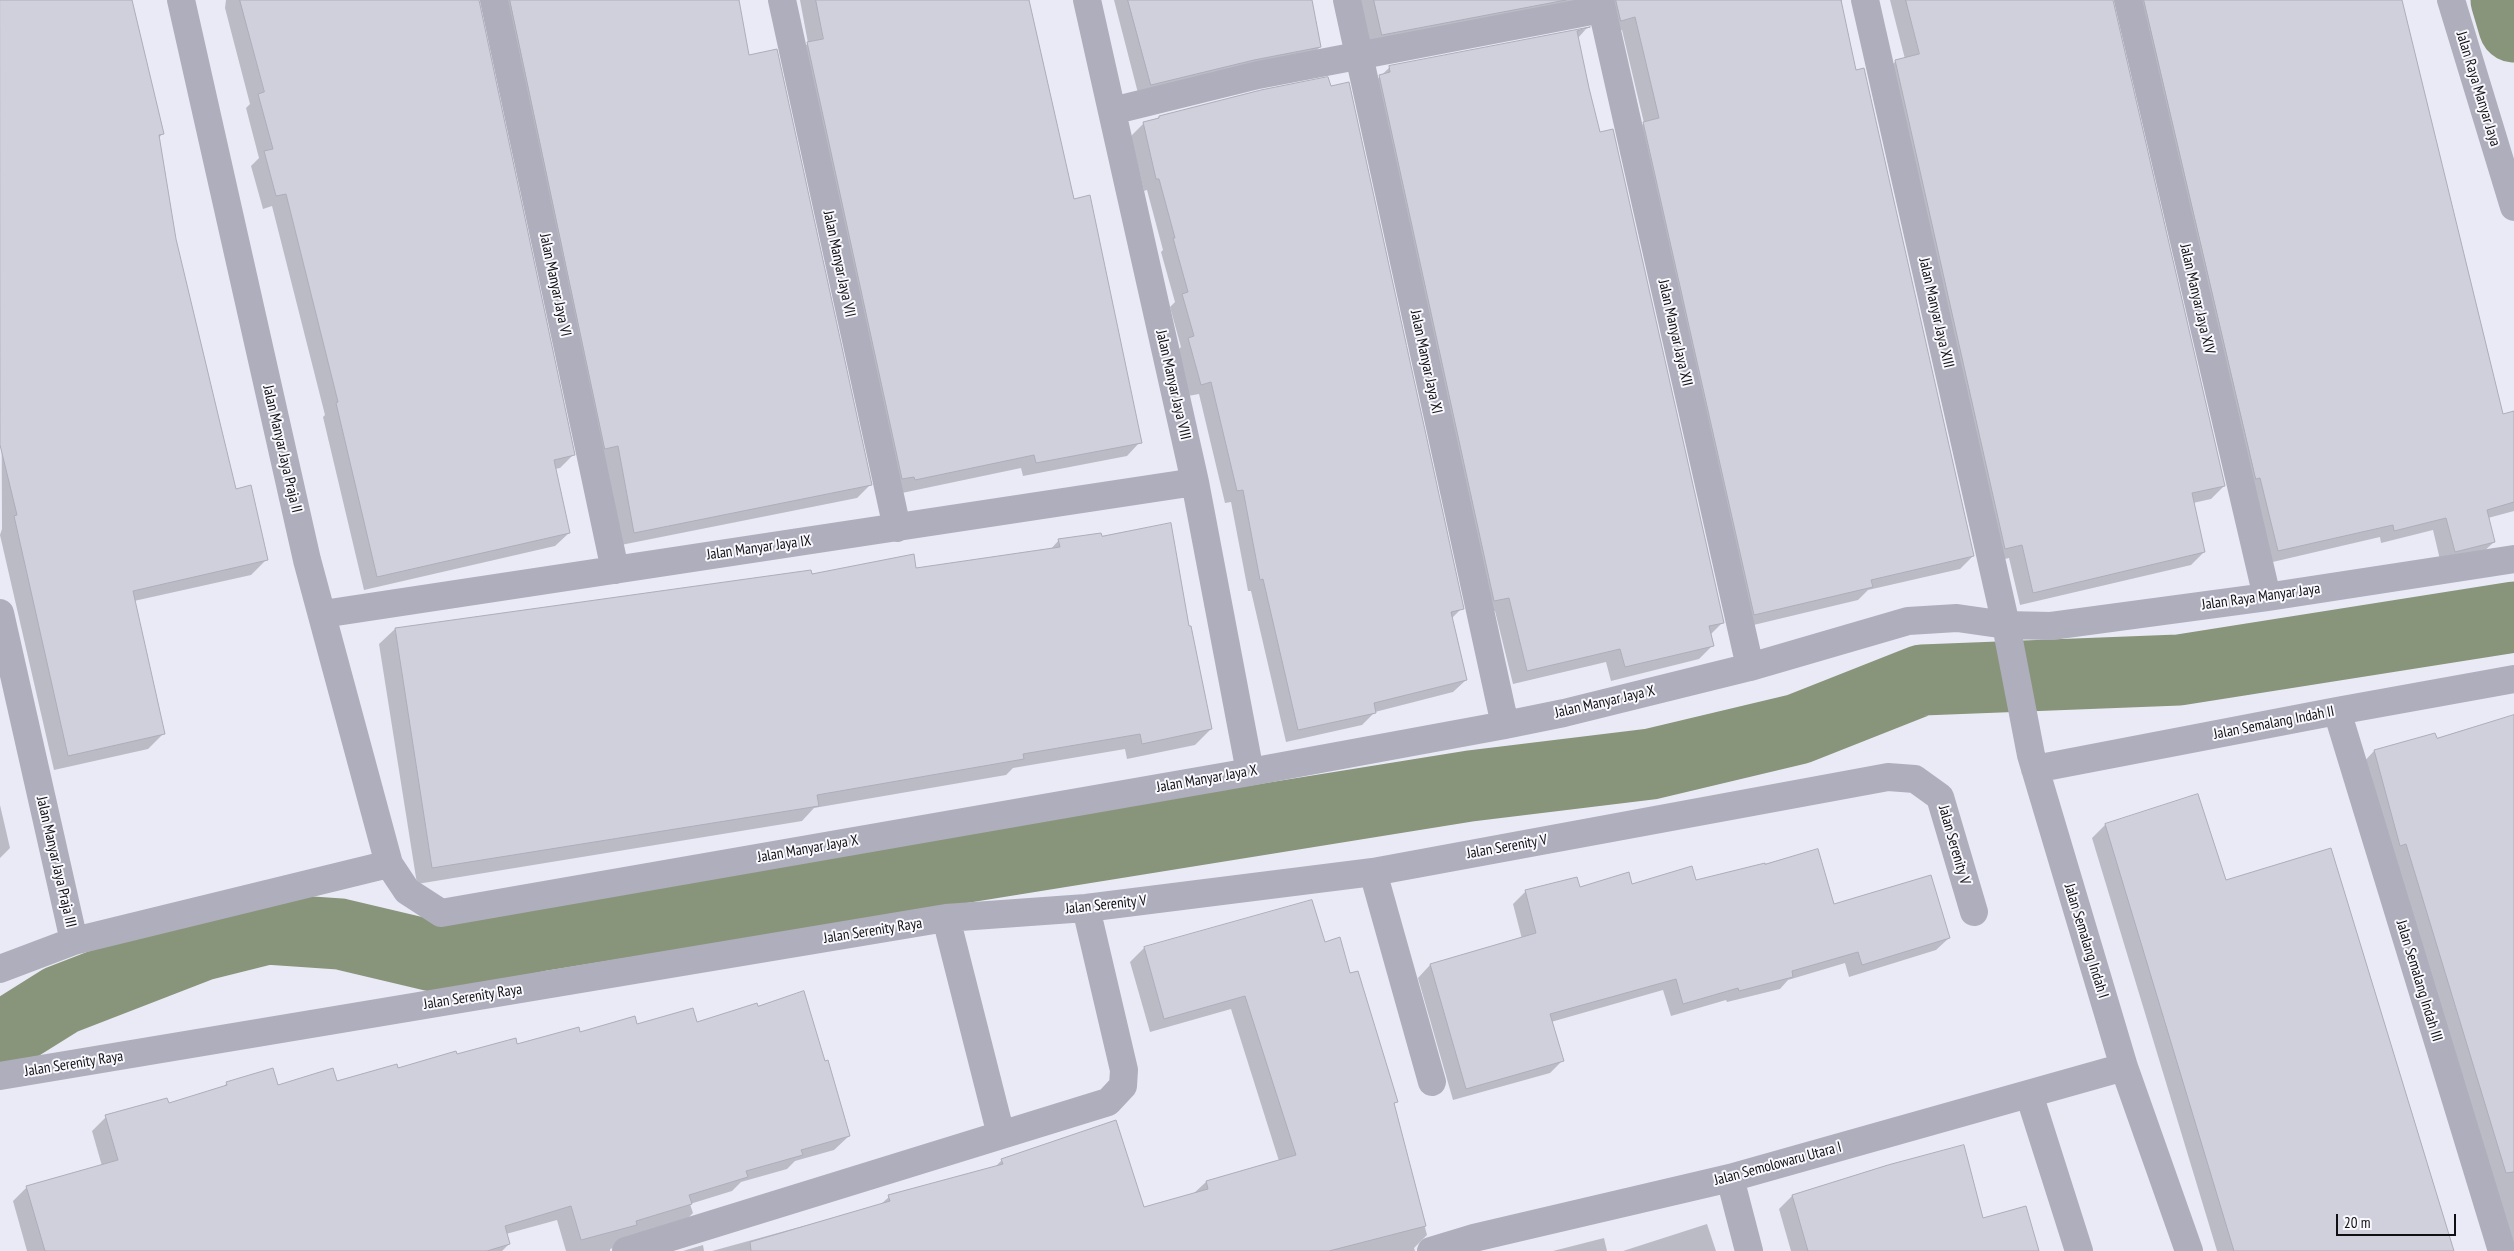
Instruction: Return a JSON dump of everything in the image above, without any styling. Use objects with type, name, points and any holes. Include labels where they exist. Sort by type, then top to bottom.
[{"type":"street","name":"Jalan Manyar Jaya Praja II","points":[[181,0],[307,560],[389,864],[407,891]]},
{"type":"street","name":"Jalan Manyar Jaya VI","points":[[494,0],[615,570]]},
{"type":"street","name":"Jalan Manyar Jaya VII","points":[[782,0],[897,528]]},
{"type":"street","name":"Jalan Manyar Jaya VIII","points":[[1087,0],[1195,482],[1250,772]]},
{"type":"street","name":"Jalan Manyar Jaya XI","points":[[1346,0],[1505,725]]},
{"type":"street","name":"Jalan Manyar Jaya XIII","points":[[1865,0],[2006,625]]},
{"type":"street","name":"Jalan Manyar Jaya XIV","points":[[2128,0],[2267,597]]},
{"type":"street","name":"Jalan Raya Manyar Jaya","points":[[2451,0],[2514,207]]},
{"type":"street","points":[[1112,111],[1258,75],[1601,5]]},
{"type":"street","name":"Jalan Manyar Jaya XII","points":[[1601,5],[1750,667]]},
{"type":"street","name":"Jalan Manyar Jaya IX","points":[[323,614],[1195,482]]},
{"type":"street","name":"Jalan Raya Manyar Jaya","points":[[2006,625],[2051,626],[2267,597],[2514,559]]},
{"type":"street","name":"Jalan Manyar Jaya Praja III","points":[[0,613],[74,941],[389,864]]},
{"type":"street","name":"Jalan Manyar Jaya X","points":[[407,891],[441,913],[1250,772],[1505,725],[1564,713],[1750,667],[1908,621],[1957,618],[2006,625]]},
{"type":"street","name":"Jalan Semalang Indah I","points":[[2006,625],[2024,727],[2035,769],[2124,1067],[2189,1251]]},
{"type":"street","name":"Jalan Semalang Indah II","points":[[2035,769],[2337,710],[2514,679]]},
{"type":"street","name":"Jalan Semalang Indah III","points":[[2337,710],[2502,1251]]},
{"type":"street","name":"Jalan Serenity V","points":[[946,918],[1086,908],[1373,872],[1888,777],[1915,779],[1940,797],[1974,912]]},
{"type":"street","points":[[1373,872],[1432,1082]]},
{"type":"street","points":[[626,1251],[1108,1102],[1123,1086],[1124,1070],[1086,908]]},
{"type":"street","points":[[946,918],[1001,1135]]},
{"type":"street","name":"Jalan Serenity Raya","points":[[0,1076],[946,918]]},
{"type":"street","points":[[0,969],[74,941]]},
{"type":"street","name":"Jalan Semolowaru Utara I","points":[[1431,1251],[1476,1245],[1730,1178],[2124,1067]]},
{"type":"street","points":[[2029,1094],[2079,1251]]},
{"type":"street","points":[[1730,1178],[1749,1251]]},
{"type":"building","points":[[0,0],[132,0],[164,134],[159,135],[176,239],[236,489],[251,485],[268,560],[133,591],[165,734],[68,756],[14,516],[17,515],[0,445]]},
{"type":"building","points":[[240,0],[479,0],[575,455],[554,460],[570,533],[377,577],[336,403],[338,402],[286,194],[276,196],[264,151],[273,149],[258,94],[264,92]]},
{"type":"building","points":[[510,0],[739,0],[749,55],[777,49],[872,485],[634,533],[618,446],[605,449]]},
{"type":"building","points":[[816,0],[1029,0],[1074,199],[1090,195],[1142,443],[1036,463],[1034,455],[915,480],[914,477],[902,479],[807,42],[823,39]]},
{"type":"building","points":[[1128,0],[1312,0],[1321,47],[1254,60],[1151,85]]},
{"type":"building","points":[[1374,0],[1566,0],[1382,35]]},
{"type":"building","points":[[1616,0],[1841,0],[1856,70],[1864,68],[1974,556],[1871,580],[1873,587],[1754,615],[1643,122],[1659,118],[1635,17],[1621,21]]},
{"type":"building","points":[[1906,0],[2113,0],[2225,486],[2192,493],[2205,552],[2033,593],[2022,545],[2005,549],[1895,60],[1919,54]]},
{"type":"building","points":[[2144,0],[2402,0],[2503,414],[2514,411],[2514,502],[2487,510],[2495,542],[2455,552],[2446,518],[2394,531],[2393,525],[2278,551],[2260,478],[2256,479]]},
{"type":"building","points":[[1590,27],[1577,31],[1589,88],[1600,132],[1613,129],[1724,623],[1709,626],[1714,646],[1625,667],[1620,649],[1527,671],[1509,598],[1494,601],[1379,75],[1390,72],[1389,66]]},
{"type":"building","points":[[1328,77],[1331,86],[1349,82],[1464,609],[1451,612],[1467,680],[1374,703],[1376,713],[1298,730],[1263,579],[1260,580],[1243,490],[1237,491],[1211,382],[1201,385],[1188,338],[1194,336],[1182,294],[1188,292],[1159,179],[1156,179],[1143,122],[1159,118],[1159,116],[1261,90]]},
{"type":"building","points":[[1171,523],[1189,626],[1191,626],[1212,729],[1142,744],[1140,734],[1023,754],[1024,759],[817,795],[819,806],[432,868],[395,628],[811,570],[812,574],[914,554],[916,568],[1060,547],[1058,539],[1101,533],[1102,536]]},
{"type":"building","points":[[2514,715],[2514,1172],[2506,1173],[2406,844],[2400,846],[2374,750],[2435,733],[2437,738]]},
{"type":"building","points":[[2198,794],[2226,880],[2331,848],[2454,1251],[2234,1251],[2105,824]]},
{"type":"building","points":[[1818,849],[1834,904],[1931,875],[1950,938],[1862,965],[1858,952],[1792,971],[1793,977],[1739,991],[1738,988],[1683,1004],[1676,979],[1550,1014],[1564,1061],[1466,1089],[1430,964],[1536,933],[1525,890],[1577,877],[1580,887],[1629,872],[1632,884],[1692,866],[1696,880]]},
{"type":"building","points":[[1312,900],[1325,942],[1340,937],[1350,973],[1358,971],[1398,1102],[1394,1103],[1426,1226],[1329,1251],[751,1251],[750,1242],[890,1201],[888,1195],[1003,1164],[1001,1159],[1116,1120],[1144,1207],[1208,1189],[1206,1181],[1296,1155],[1245,996],[1164,1019],[1144,947]]},
{"type":"building","points":[[804,991],[825,1061],[828,1060],[850,1136],[801,1150],[803,1155],[746,1171],[748,1177],[689,1195],[692,1204],[636,1221],[637,1225],[581,1240],[571,1206],[505,1226],[510,1244],[487,1251],[45,1251],[26,1186],[118,1160],[105,1115],[167,1098],[169,1103],[227,1085],[226,1082],[273,1068],[278,1085],[333,1068],[337,1081],[397,1064],[398,1068],[456,1051],[457,1054],[516,1038],[517,1044],[579,1027],[580,1032],[635,1016],[637,1024],[693,1008],[697,1022],[757,1003],[758,1006]]},
{"type":"building","points":[[1964,1145],[1983,1218],[2026,1206],[2039,1251],[1808,1251],[1792,1195],[1888,1165]]},
{"type":"waterway","points":[[2506,0],[2514,27]]},
{"type":"waterway","points":[[0,1038],[61,1000],[203,945],[267,929],[340,934],[433,956],[539,936],[1470,786],[1651,764],[1798,729],[1922,680],[2179,670],[2514,617]]}]
